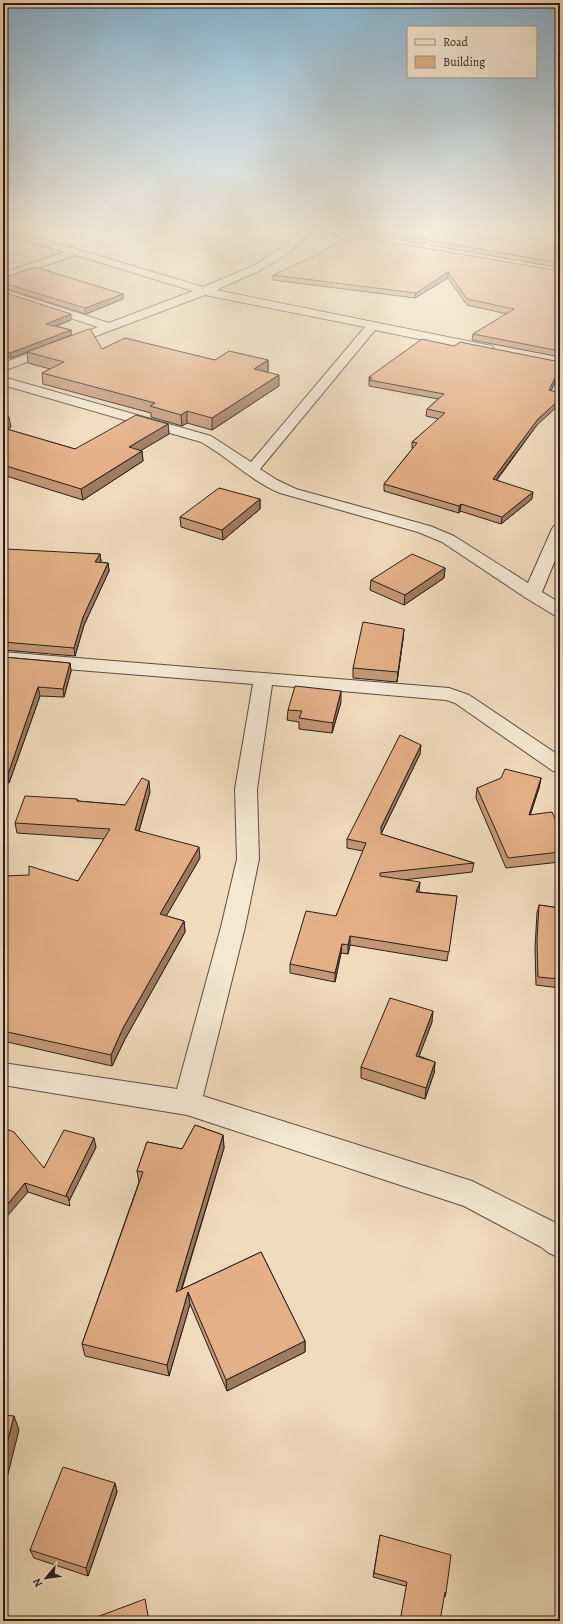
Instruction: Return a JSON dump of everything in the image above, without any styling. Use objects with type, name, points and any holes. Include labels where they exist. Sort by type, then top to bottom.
[{"type":"street","points":[[48,307],[109,327]]},
{"type":"street","points":[[3,367],[162,307]]},
{"type":"street","points":[[282,307],[498,351]]},
{"type":"street","points":[[252,470],[373,325]]},
{"type":"street","points":[[3,381],[196,435],[216,444],[269,482],[300,495],[424,529],[448,539],[532,594],[560,610]]},
{"type":"street","points":[[532,594],[560,529]]},
{"type":"street","points":[[3,658],[449,694],[462,698],[560,766]]},
{"type":"street","points":[[187,1103],[233,927],[248,859],[246,790],[263,679]]},
{"type":"street","points":[[3,1074],[187,1103],[472,1196],[552,1237],[560,1243]]},
{"type":"building","points":[[3,307],[49,307],[71,314],[46,324],[71,330],[10,353],[3,351]]},
{"type":"building","points":[[504,307],[560,307],[560,351],[473,334],[514,309]]},
{"type":"building","points":[[89,329],[102,349],[125,338],[215,360],[229,351],[268,360],[254,369],[279,375],[212,418],[187,411],[181,415],[150,406],[155,403],[42,373],[64,362],[27,352]]},
{"type":"building","points":[[422,339],[454,346],[460,342],[560,362],[560,368],[549,390],[560,393],[560,399],[538,419],[493,479],[533,492],[502,517],[461,504],[459,506],[384,484],[417,443],[412,442],[445,413],[427,409],[444,394],[369,380],[372,378],[369,377]]},
{"type":"building","points":[[3,415],[9,417],[3,420]]},
{"type":"building","points":[[136,415],[168,424],[129,447],[142,451],[81,489],[3,465],[3,428],[75,449]]},
{"type":"building","points":[[219,488],[260,499],[222,530],[180,517]]},
{"type":"building","points":[[6,549],[100,554],[95,562],[108,563],[83,617],[74,648],[3,642],[3,553],[6,553]]},
{"type":"building","points":[[412,554],[445,568],[405,595],[371,580]]},
{"type":"building","points":[[363,622],[404,629],[398,672],[353,668]]},
{"type":"building","points":[[3,657],[70,663],[63,689],[38,687],[8,774],[3,774]]},
{"type":"building","points":[[295,686],[341,691],[333,723],[299,718],[302,711],[288,710]]},
{"type":"building","points":[[400,735],[421,745],[381,827],[381,834],[474,863],[380,873],[380,876],[420,882],[416,892],[457,896],[449,952],[350,936],[348,945],[342,944],[335,973],[290,964],[306,911],[336,916],[366,843],[347,839]]},
{"type":"building","points":[[505,769],[541,778],[529,815],[552,812],[560,829],[560,852],[508,858],[477,788],[501,778]]},
{"type":"building","points":[[142,778],[149,781],[135,830],[199,847],[160,914],[184,921],[123,1028],[111,1055],[3,1031],[3,876],[29,875],[29,866],[78,881],[110,829],[15,823],[25,796],[77,799],[77,801],[125,805]]},
{"type":"building","points":[[539,905],[560,908],[560,979],[538,977],[537,940]]},
{"type":"building","points":[[390,998],[433,1011],[416,1056],[435,1062],[426,1088],[361,1067]]},
{"type":"building","points":[[195,1125],[223,1135],[176,1292],[261,1252],[305,1341],[226,1380],[188,1292],[167,1365],[82,1344],[143,1172],[137,1171],[147,1142],[182,1149]]},
{"type":"building","points":[[4,1128],[14,1132],[44,1168],[64,1130],[94,1138],[66,1195],[68,1197],[25,1183],[3,1210]]},
{"type":"building","points":[[3,1415],[14,1416],[3,1458]]},
{"type":"building","points":[[63,1467],[115,1483],[86,1568],[30,1550]]},
{"type":"building","points":[[380,1535],[451,1555],[446,1593],[445,1592],[440,1621],[400,1621],[407,1582],[374,1573]]},
{"type":"building","points":[[145,1599],[149,1621],[86,1621]]}]
